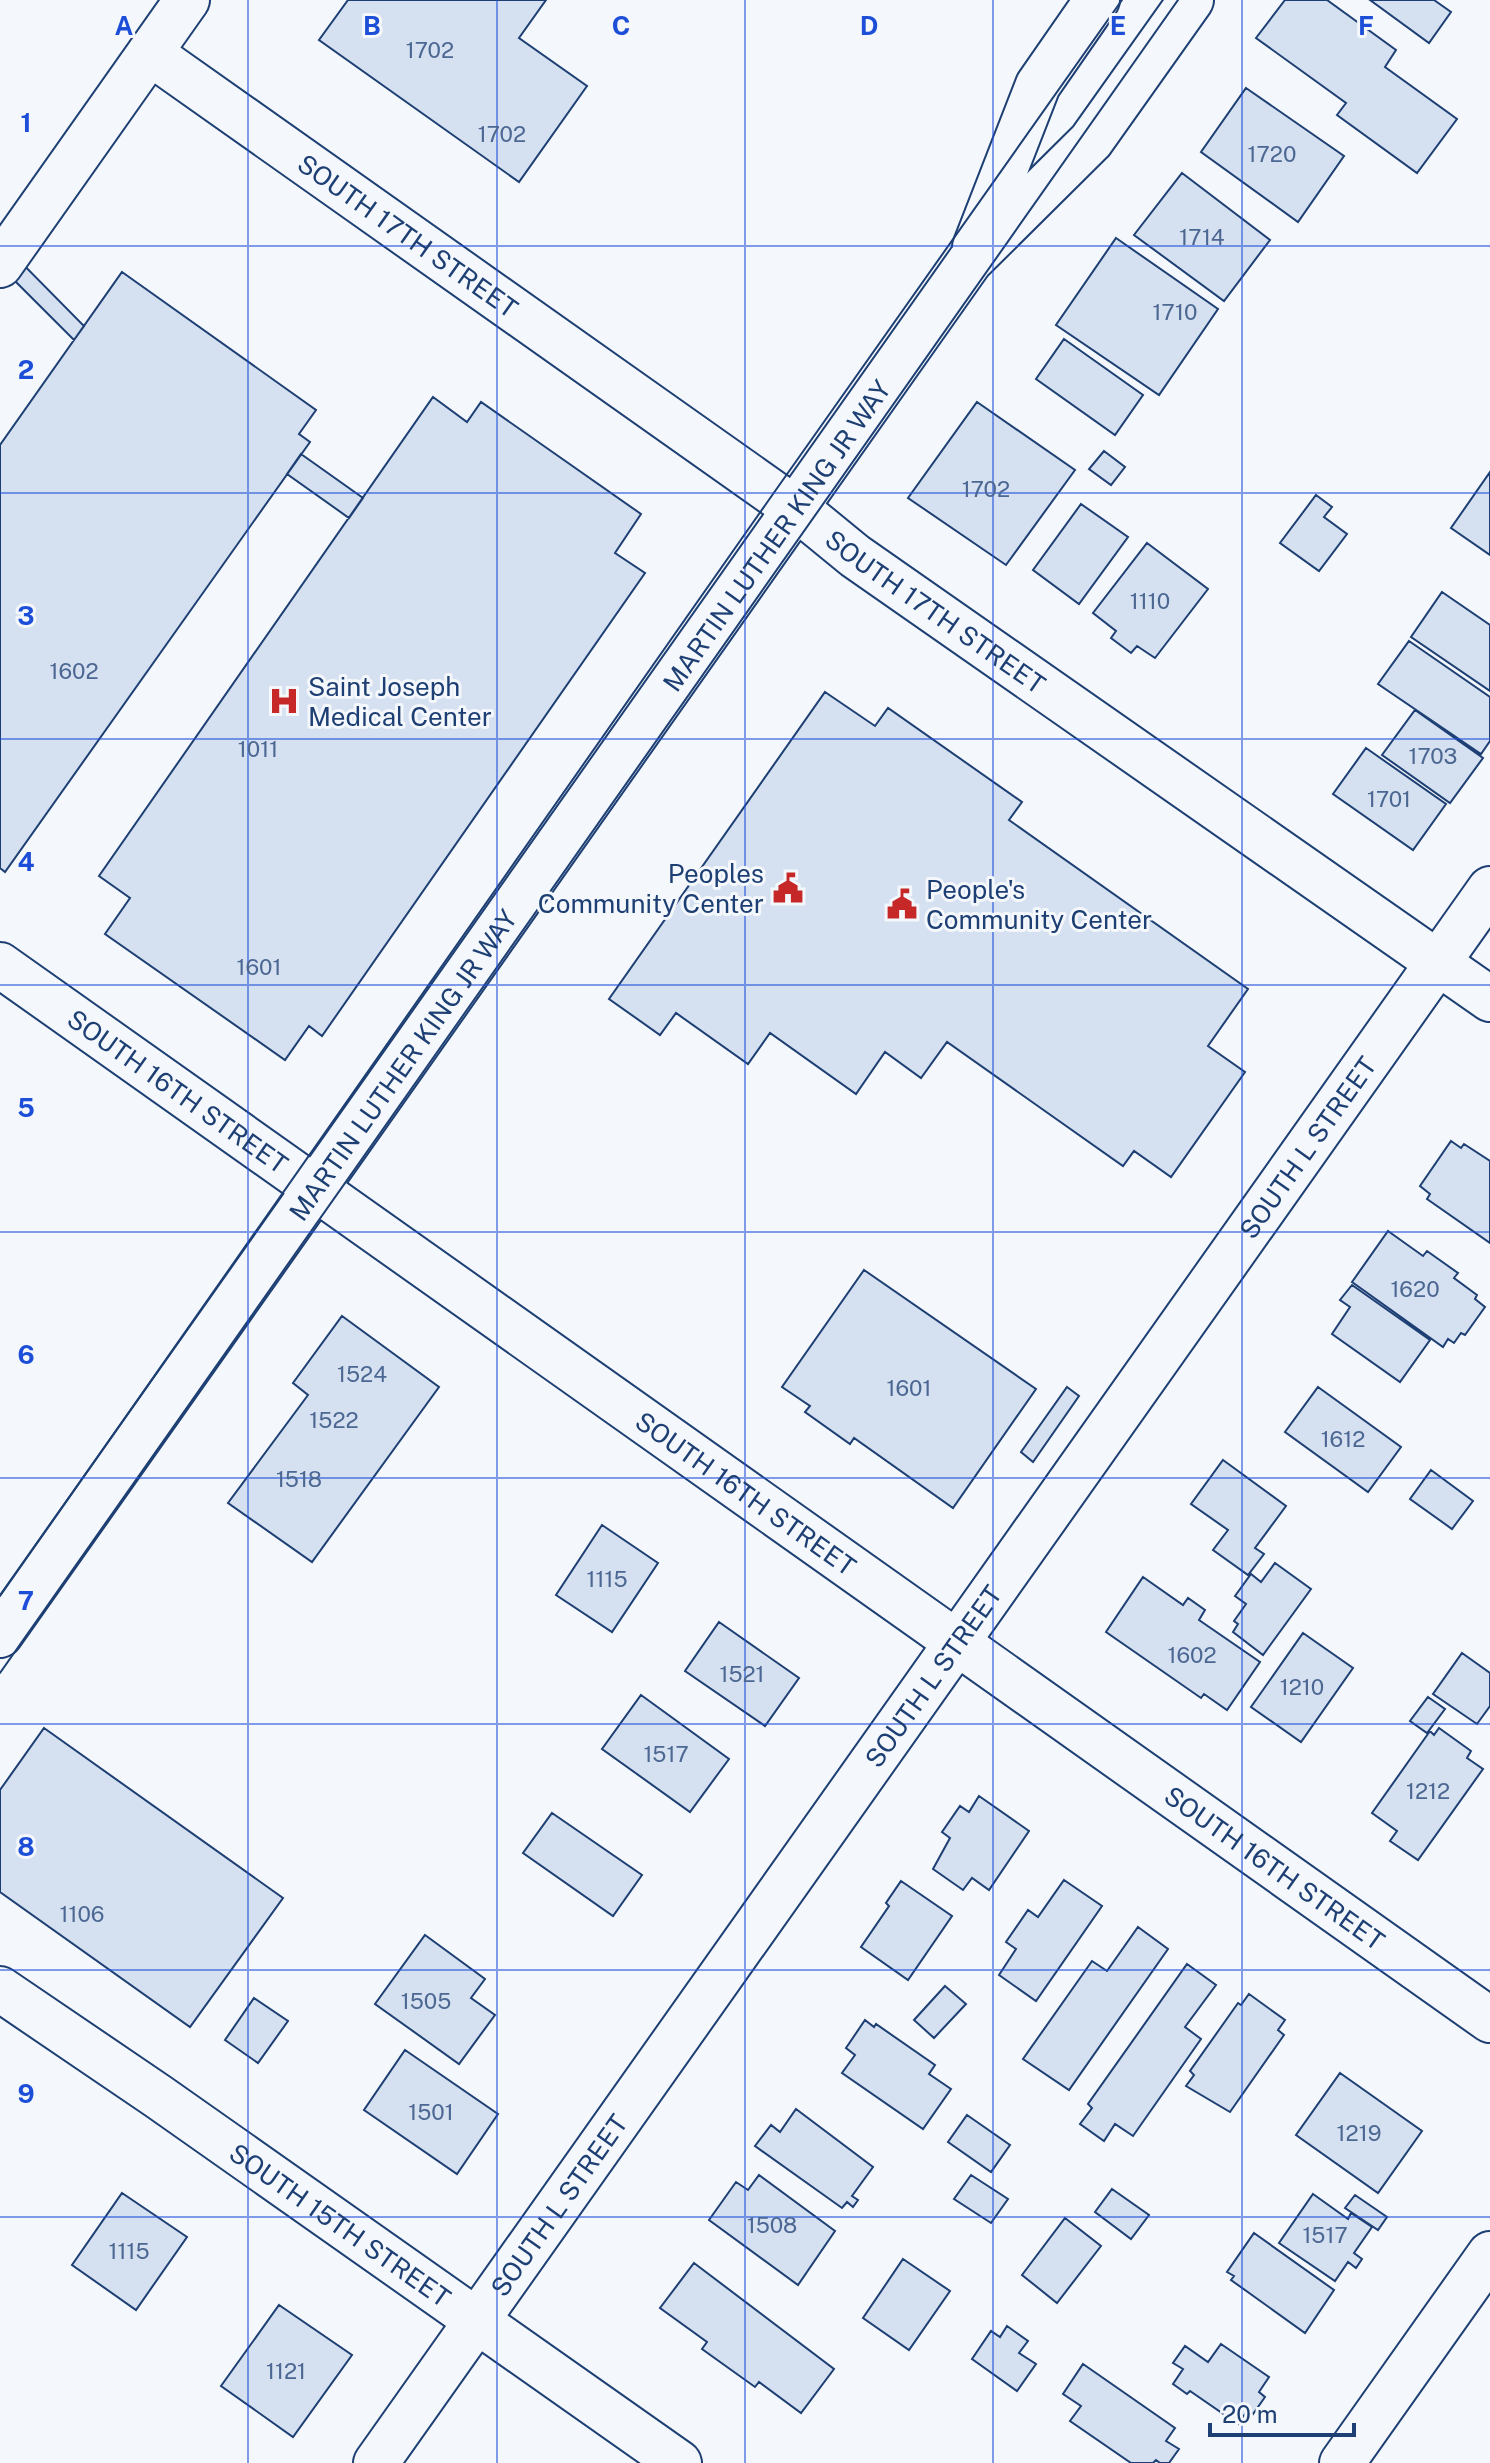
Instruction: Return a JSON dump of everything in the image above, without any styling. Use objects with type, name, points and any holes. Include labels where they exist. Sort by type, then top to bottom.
[{"type":"street","points":[[0,265],[187,0]]},
{"type":"street","name":"MARTIN LUTHER KING JR WAY","points":[[970,261],[1038,85],[1097,0]]},
{"type":"street","name":"MARTIN LUTHER KING JR WAY","points":[[0,1635],[970,261],[1091,141],[1191,0]]},
{"type":"street","name":"SOUTH 17TH STREET","points":[[150,53],[794,508],[855,556],[1490,999]]},
{"type":"street","name":"SOUTH L STREET","points":[[376,2463],[1490,889]]},
{"type":"street","name":"SOUTH 16TH STREET","points":[[0,965],[1490,2020]]},
{"type":"street","name":"SOUTH 15TH STREET","points":[[0,1989],[679,2463]]},
{"type":"street","points":[[1342,2463],[1490,2254]]},
{"type":"building","points":[[348,0],[546,0],[519,38],[587,86],[519,182],[319,40]]},
{"type":"building","points":[[1285,0],[1327,0],[1396,50],[1385,67],[1457,119],[1417,173],[1337,115],[1346,103],[1256,38]]},
{"type":"building","points":[[1370,0],[1434,0],[1451,12],[1429,43]]},
{"type":"building","points":[[1246,88],[1344,156],[1298,222],[1201,152]]},
{"type":"building","points":[[1182,173],[1270,240],[1224,301],[1134,235]]},
{"type":"building","points":[[1116,238],[1218,309],[1159,395],[1056,325]]},
{"type":"building","points":[[0,241],[84,326],[74,340],[0,266]]},
{"type":"building","points":[[122,272],[316,410],[299,434],[310,442],[5,872],[0,868],[0,445]]},
{"type":"building","points":[[1064,339],[1143,395],[1115,435],[1036,379]]},
{"type":"building","points":[[433,397],[467,422],[481,402],[641,514],[615,553],[645,573],[322,1036],[309,1026],[285,1060],[105,934],[130,898],[99,876]]},
{"type":"building","points":[[977,402],[1075,470],[1006,565],[908,498]]},
{"type":"building","points":[[1104,451],[1125,467],[1111,485],[1089,469]]},
{"type":"building","points":[[301,454],[363,498],[349,518],[287,474]]},
{"type":"building","points":[[1490,472],[1490,555],[1451,528]]},
{"type":"building","points":[[1316,495],[1332,507],[1324,517],[1347,534],[1319,571],[1280,543]]},
{"type":"building","points":[[1081,504],[1128,537],[1079,604],[1033,570]]},
{"type":"building","points":[[1147,543],[1208,589],[1155,658],[1137,646],[1131,653],[1111,638],[1116,631],[1093,613]]},
{"type":"building","points":[[1442,592],[1490,625],[1490,691],[1411,637]]},
{"type":"building","points":[[1409,641],[1490,697],[1490,741],[1481,754],[1378,684]]},
{"type":"building","name":"People's Community Center","points":[[825,692],[875,726],[888,708],[1022,802],[1009,820],[1248,989],[1208,1046],[1245,1072],[1171,1177],[1134,1151],[1123,1166],[947,1042],[921,1078],[885,1052],[856,1094],[770,1033],[748,1064],[676,1013],[660,1035],[609,999]]},
{"type":"building","points":[[1415,710],[1483,758],[1450,803],[1382,755]]},
{"type":"building","points":[[1366,748],[1446,804],[1413,850],[1333,794]]},
{"type":"building","points":[[1451,1141],[1461,1148],[1464,1144],[1490,1161],[1490,1243],[1427,1199],[1430,1194],[1420,1186]]},
{"type":"building","points":[[1388,1231],[1423,1256],[1427,1251],[1458,1273],[1454,1278],[1477,1295],[1475,1299],[1485,1307],[1465,1335],[1461,1333],[1454,1343],[1448,1339],[1443,1347],[1352,1282]]},
{"type":"building","points":[[864,1270],[1036,1389],[953,1508],[854,1438],[850,1444],[805,1412],[810,1406],[782,1387]]},
{"type":"building","points":[[1352,1285],[1430,1340],[1400,1382],[1332,1334],[1350,1307],[1340,1300]]},
{"type":"building","points":[[342,1316],[439,1387],[312,1562],[228,1503],[308,1395],[293,1383]]},
{"type":"building","points":[[1067,1387],[1079,1396],[1033,1462],[1021,1452]]},
{"type":"building","points":[[1318,1387],[1401,1447],[1368,1492],[1285,1432]]},
{"type":"building","points":[[1223,1460],[1286,1506],[1255,1548],[1264,1554],[1248,1575],[1213,1550],[1228,1530],[1191,1504]]},
{"type":"building","points":[[1431,1470],[1473,1501],[1452,1529],[1410,1499]]},
{"type":"building","points":[[602,1525],[658,1563],[612,1632],[556,1595]]},
{"type":"building","points":[[1275,1563],[1311,1589],[1263,1655],[1233,1632],[1238,1624],[1234,1621],[1246,1604],[1235,1596],[1251,1574],[1261,1582]]},
{"type":"building","points":[[1143,1577],[1183,1605],[1188,1598],[1205,1610],[1199,1620],[1260,1662],[1227,1710],[1204,1694],[1201,1698],[1106,1632]]},
{"type":"building","points":[[719,1622],[799,1678],[765,1726],[685,1671]]},
{"type":"building","points":[[1303,1633],[1353,1668],[1301,1742],[1251,1707]]},
{"type":"building","points":[[1462,1653],[1490,1673],[1490,1706],[1477,1724],[1433,1694]]},
{"type":"building","points":[[641,1695],[729,1759],[690,1812],[602,1749]]},
{"type":"building","points":[[1428,1697],[1445,1709],[1427,1733],[1410,1721]]},
{"type":"building","points":[[44,1728],[283,1898],[190,2027],[0,1892],[0,1790]]},
{"type":"building","points":[[1439,1728],[1471,1751],[1467,1758],[1483,1769],[1418,1860],[1390,1841],[1397,1831],[1372,1813],[1430,1731],[1434,1735]]},
{"type":"building","points":[[979,1796],[1029,1831],[989,1890],[972,1878],[963,1890],[933,1869],[950,1838],[942,1832],[960,1806],[969,1812]]},
{"type":"building","points":[[552,1813],[642,1875],[613,1916],[523,1853]]},
{"type":"building","points":[[1064,1880],[1102,1906],[1036,2001],[999,1975],[1016,1949],[1006,1942],[1028,1910],[1038,1917]]},
{"type":"building","points":[[901,1881],[952,1916],[908,1980],[861,1947],[889,1906],[886,1903]]},
{"type":"building","points":[[1138,1927],[1168,1949],[1069,2090],[1023,2059],[1092,1961],[1107,1971]]},
{"type":"building","points":[[425,1935],[485,1979],[471,1998],[495,2015],[459,2064],[375,2004]]},
{"type":"building","points":[[1187,1964],[1216,1985],[1185,2027],[1201,2039],[1133,2136],[1115,2124],[1104,2141],[1080,2124],[1092,2108],[1088,2104]]},
{"type":"building","points":[[945,1986],[966,2004],[934,2038],[914,2020]]},
{"type":"building","points":[[1249,1994],[1285,2020],[1278,2030],[1284,2035],[1230,2112],[1186,2086],[1194,2075],[1190,2071],[1238,2003],[1241,2005]]},
{"type":"building","points":[[254,1998],[288,2021],[258,2063],[225,2040]]},
{"type":"building","points":[[865,2020],[874,2027],[876,2024],[935,2065],[929,2074],[951,2089],[923,2129],[842,2073],[855,2055],[846,2048]]},
{"type":"building","points":[[405,2050],[498,2114],[457,2174],[364,2110]]},
{"type":"building","points":[[1340,2073],[1422,2131],[1378,2193],[1296,2135]]},
{"type":"building","points":[[796,2109],[873,2167],[852,2196],[858,2200],[853,2207],[847,2202],[842,2208],[755,2146],[771,2125],[780,2132]]},
{"type":"building","points":[[967,2115],[1010,2145],[991,2172],[948,2142]]},
{"type":"building","points":[[759,2175],[835,2231],[798,2285],[709,2220],[736,2182],[748,2190]]},
{"type":"building","points":[[971,2175],[1008,2199],[991,2223],[954,2199]]},
{"type":"building","points":[[1112,2189],[1149,2215],[1131,2239],[1095,2212]]},
{"type":"building","points":[[122,2193],[187,2237],[136,2310],[72,2265]]},
{"type":"building","points":[[1313,2194],[1348,2219],[1351,2213],[1372,2227],[1354,2253],[1362,2259],[1356,2268],[1348,2262],[1335,2281],[1279,2243]]},
{"type":"building","points":[[1355,2195],[1387,2217],[1378,2230],[1345,2208]]},
{"type":"building","points":[[1065,2218],[1101,2246],[1057,2303],[1022,2275]]},
{"type":"building","points":[[1254,2233],[1334,2290],[1305,2333],[1231,2280],[1234,2276],[1227,2272]]},
{"type":"building","points":[[903,2259],[950,2291],[909,2350],[863,2318]]},
{"type":"building","points":[[694,2263],[834,2369],[801,2413],[759,2382],[755,2387],[702,2349],[707,2342],[660,2308]]},
{"type":"building","points":[[279,2305],[352,2355],[293,2437],[221,2386]]},
{"type":"building","points":[[1007,2326],[1028,2341],[1019,2353],[1036,2364],[1017,2391],[972,2359],[991,2331],[1000,2337]]},
{"type":"building","points":[[1221,2344],[1269,2377],[1259,2392],[1265,2397],[1253,2414],[1248,2410],[1238,2424],[1190,2391],[1187,2394],[1173,2384],[1183,2369],[1173,2363],[1185,2346],[1208,2362]]},
{"type":"building","points":[[1083,2364],[1175,2428],[1166,2441],[1179,2449],[1169,2463],[1156,2460],[1153,2463],[1131,2463],[1070,2421],[1081,2406],[1063,2394]]},
{"type":"tram line","points":[[0,1596],[1122,0]]},
{"type":"tram line","points":[[0,1673],[1178,0]]},
{"type":"place","name":"Saint Joseph Medical Center","points":[[284,701]]},
{"type":"place","name":"Peoples Community Center","points":[[788,888]]},
{"type":"place","name":"People's Community Center","points":[[902,904]]}]
